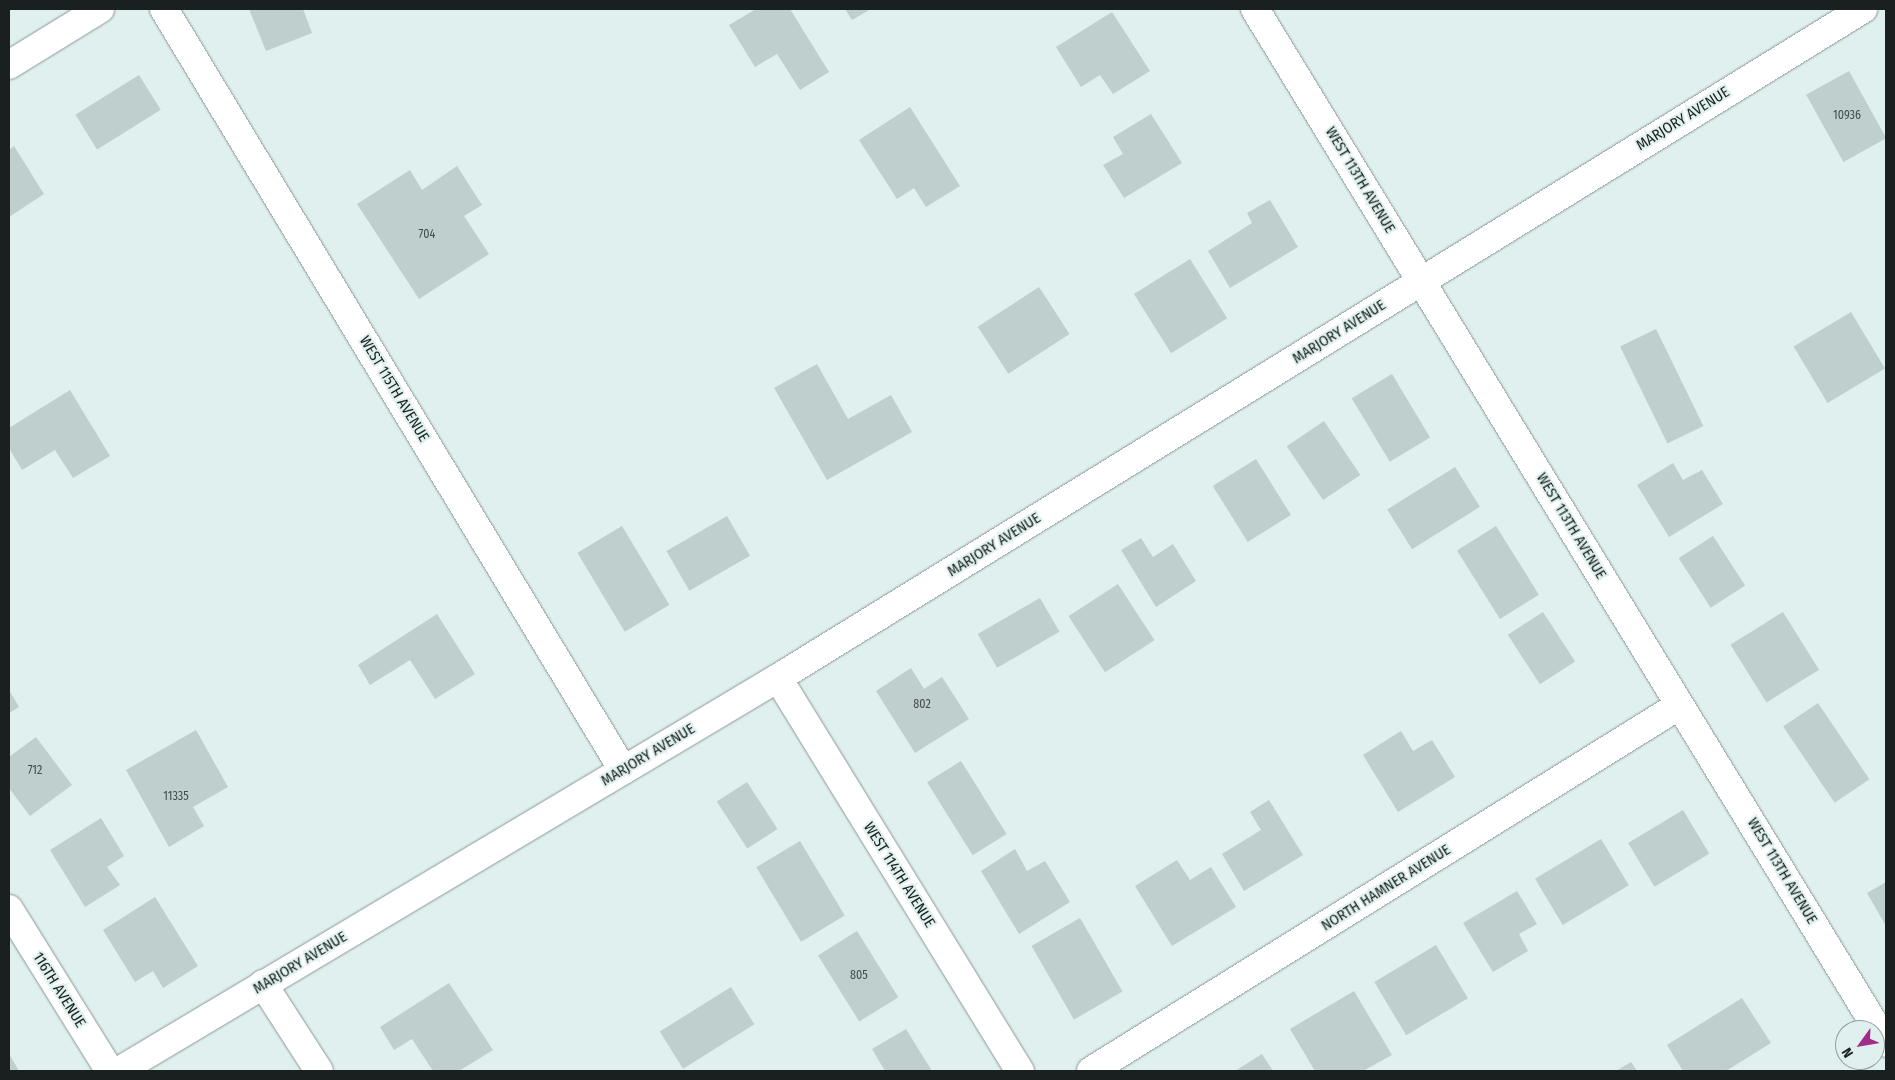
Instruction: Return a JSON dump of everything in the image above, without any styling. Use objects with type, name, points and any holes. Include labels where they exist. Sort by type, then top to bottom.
[{"type":"street","points":[[9,65],[100,9]]},
{"type":"street","name":"WEST 115TH AVENUE","points":[[164,9],[623,770]]},
{"type":"street","name":"WEST 113TH AVENUE","points":[[1255,9],[1886,1043]]},
{"type":"street","name":"MARJORY AVENUE","points":[[119,1071],[778,678],[1863,9]]},
{"type":"street","name":"WEST 114TH AVENUE","points":[[778,678],[1020,1071]]},
{"type":"street","name":"NORTH HAMNER AVENUE","points":[[1091,1071],[1680,705]]},
{"type":"street","name":"116TH AVENUE","points":[[9,909],[110,1071]]},
{"type":"street","points":[[263,984],[319,1071]]},
{"type":"building","points":[[249,9],[303,9],[312,33],[266,51]]},
{"type":"building","points":[[756,9],[790,9],[829,72],[800,90],[777,54],[755,67],[729,25]]},
{"type":"building","points":[[845,9],[871,9],[852,20]]},
{"type":"building","points":[[1112,12],[1150,71],[1113,94],[1100,75],[1081,87],[1056,47]]},
{"type":"building","points":[[1849,71],[1886,139],[1843,162],[1806,95]]},
{"type":"building","points":[[139,75],[161,110],[97,150],[75,115]]},
{"type":"building","points":[[910,107],[960,186],[926,207],[914,188],[897,199],[859,140]]},
{"type":"building","points":[[1151,114],[1182,163],[1124,198],[1103,165],[1123,154],[1113,137]]},
{"type":"building","points":[[14,146],[44,194],[9,217],[9,150]]},
{"type":"building","points":[[457,166],[482,205],[464,216],[489,254],[419,299],[357,204],[410,170],[422,190]]},
{"type":"building","points":[[1270,200],[1298,247],[1230,288],[1208,251],[1252,223],[1247,213]]},
{"type":"building","points":[[1190,259],[1227,318],[1171,353],[1134,294]]},
{"type":"building","points":[[1039,287],[1069,334],[1008,374],[978,327]]},
{"type":"building","points":[[1851,312],[1885,369],[1828,403],[1794,347]]},
{"type":"building","points":[[1656,329],[1703,426],[1667,444],[1620,347]]},
{"type":"building","points":[[817,364],[848,419],[891,395],[912,432],[827,480],[774,388]]},
{"type":"building","points":[[1392,374],[1430,437],[1390,462],[1352,398]]},
{"type":"building","points":[[70,390],[110,456],[73,478],[55,450],[22,470],[9,448],[9,428]]},
{"type":"building","points":[[1324,421],[1360,475],[1323,500],[1287,446]]},
{"type":"building","points":[[1256,459],[1291,515],[1248,542],[1213,486]]},
{"type":"building","points":[[1673,463],[1683,480],[1702,470],[1723,504],[1669,537],[1637,485]]},
{"type":"building","points":[[1455,467],[1480,507],[1412,549],[1387,509]]},
{"type":"building","points":[[727,516],[750,556],[689,591],[666,551]]},
{"type":"building","points":[[622,526],[669,605],[625,632],[577,553]]},
{"type":"building","points":[[1496,526],[1539,595],[1500,619],[1457,550]]},
{"type":"building","points":[[1713,536],[1745,585],[1711,608],[1679,558]]},
{"type":"building","points":[[1141,538],[1153,557],[1173,544],[1196,581],[1156,607],[1121,550]]},
{"type":"building","points":[[1118,584],[1154,640],[1105,672],[1069,616]]},
{"type":"building","points":[[1040,598],[1060,632],[997,668],[978,634]]},
{"type":"building","points":[[1543,612],[1575,661],[1540,684],[1508,635]]},
{"type":"building","points":[[1783,612],[1819,670],[1766,703],[1730,645]]},
{"type":"building","points":[[437,614],[475,674],[435,699],[410,660],[370,685],[358,665]]},
{"type":"building","points":[[911,668],[924,689],[942,677],[969,719],[915,753],[876,691]]},
{"type":"building","points":[[9,690],[19,707],[9,713]]},
{"type":"building","points":[[1818,703],[1869,779],[1835,803],[1783,726]]},
{"type":"building","points":[[196,730],[228,787],[193,807],[204,826],[169,847],[126,770]]},
{"type":"building","points":[[1401,731],[1413,751],[1432,740],[1455,777],[1398,812],[1363,755]]},
{"type":"building","points":[[36,737],[72,785],[30,816],[9,788],[9,757]]},
{"type":"building","points":[[961,761],[1007,834],[973,855],[927,782]]},
{"type":"building","points":[[747,782],[777,829],[747,849],[717,802]]},
{"type":"building","points":[[1269,800],[1303,855],[1244,891],[1222,854],[1261,830],[1250,812]]},
{"type":"building","points":[[1683,810],[1709,854],[1654,887],[1628,843]]},
{"type":"building","points":[[101,818],[124,856],[107,867],[120,885],[85,907],[50,850]]},
{"type":"building","points":[[1601,839],[1629,885],[1563,925],[1535,879]]},
{"type":"building","points":[[800,841],[845,916],[801,942],[756,867]]},
{"type":"building","points":[[1015,849],[1027,871],[1045,861],[1070,902],[1019,934],[981,871]]},
{"type":"building","points":[[1177,860],[1190,880],[1211,867],[1236,907],[1172,946],[1135,886]]},
{"type":"building","points":[[1886,882],[1886,926],[1867,893]]},
{"type":"building","points":[[1517,891],[1537,924],[1519,934],[1528,951],[1493,972],[1463,923]]},
{"type":"building","points":[[155,897],[198,966],[163,988],[153,971],[135,982],[103,930]]},
{"type":"building","points":[[1080,918],[1122,992],[1074,1020],[1032,946]]},
{"type":"building","points":[[857,931],[898,997],[859,1022],[818,955]]},
{"type":"building","points":[[1436,945],[1468,998],[1406,1035],[1374,982]]},
{"type":"building","points":[[449,983],[493,1050],[459,1071],[433,1071],[412,1039],[394,1050],[380,1027]]},
{"type":"building","points":[[731,987],[754,1024],[683,1069],[660,1032]]},
{"type":"building","points":[[1354,991],[1392,1055],[1363,1071],[1315,1071],[1290,1029]]},
{"type":"building","points":[[1742,998],[1771,1043],[1726,1071],[1683,1071],[1667,1045]]},
{"type":"building","points":[[906,1029],[932,1071],[885,1071],[872,1049]]},
{"type":"building","points":[[9,1054],[19,1071],[9,1071]]},
{"type":"building","points":[[1262,1054],[1273,1071],[1235,1071]]},
{"type":"building","points":[[1631,1062],[1637,1071],[1616,1071]]}]
